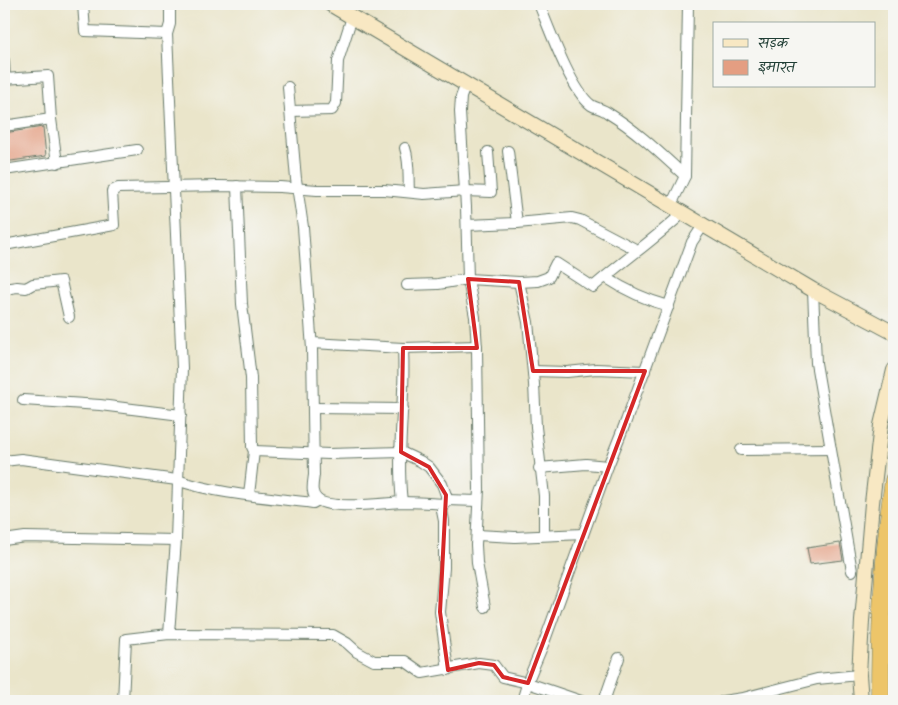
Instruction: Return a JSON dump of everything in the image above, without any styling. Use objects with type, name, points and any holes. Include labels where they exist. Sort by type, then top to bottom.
[{"type":"highway","points":[[880,701],[883,598],[888,519],[894,480]]},
{"type":"street","points":[[83,4],[85,31],[167,34]]},
{"type":"street","points":[[169,634],[176,540],[182,368],[167,34],[170,24],[170,4]]},
{"type":"street","points":[[330,4],[813,290],[894,333]]},
{"type":"street","points":[[539,4],[553,39],[578,89],[591,105],[607,112],[636,133],[685,176]]},
{"type":"street","points":[[671,205],[685,176],[688,4]]},
{"type":"street","points":[[290,111],[332,110],[336,103],[338,61],[352,16]]},
{"type":"street","points":[[4,61],[5,79],[48,76],[57,163]]},
{"type":"street","points":[[466,84],[461,97],[460,112],[467,225],[468,279],[475,317],[477,346],[477,563],[485,607]]},
{"type":"street","points":[[288,87],[303,227],[312,344],[314,453],[312,491],[318,500],[325,503],[363,506],[402,502],[478,501]]},
{"type":"street","points":[[4,126],[51,119]]},
{"type":"street","points":[[406,148],[409,162],[409,192]]},
{"type":"street","points":[[4,170],[137,150]]},
{"type":"street","points":[[508,151],[517,223]]},
{"type":"street","points":[[4,245],[114,225],[112,191],[118,188],[237,186],[424,194],[465,191],[491,192],[488,152]]},
{"type":"street","points":[[237,186],[242,304],[251,378],[252,447],[254,451],[249,495]]},
{"type":"street","points":[[407,286],[438,284],[468,279],[519,282],[538,280],[549,277],[556,263],[593,287],[684,212]]},
{"type":"street","points":[[467,225],[572,218],[580,220],[636,250]]},
{"type":"street","points":[[522,701],[692,242],[704,224]]},
{"type":"street","points":[[605,277],[650,301],[669,306]]},
{"type":"street","points":[[4,289],[26,288],[33,284],[61,281],[69,317]]},
{"type":"street","points":[[519,282],[528,322],[533,371],[539,468],[544,496],[544,535]]},
{"type":"street","points":[[813,290],[816,363],[852,571]]},
{"type":"street","points":[[312,344],[403,348],[477,346]]},
{"type":"street","points":[[402,502],[400,478],[403,348]]},
{"type":"street","points":[[533,371],[567,372],[596,369],[645,371]]},
{"type":"street","points":[[861,701],[859,675],[872,502],[881,425],[894,370]]},
{"type":"street","points":[[23,400],[181,415]]},
{"type":"street","points":[[313,408],[403,409]]},
{"type":"street","points":[[741,450],[831,449]]},
{"type":"street","points":[[254,451],[328,454],[401,452],[429,467],[442,484],[446,502],[442,512],[444,521],[444,568],[440,612],[448,670]]},
{"type":"street","points":[[4,461],[21,459],[177,480],[200,488],[249,495],[313,503],[318,500]]},
{"type":"street","points":[[539,468],[586,464],[608,466]]},
{"type":"street","points":[[477,535],[515,537],[583,534]]},
{"type":"street","points":[[4,540],[25,537],[176,540]]},
{"type":"street","points":[[123,701],[126,639],[169,634],[333,635],[347,643],[357,652],[374,661],[405,661],[422,673],[448,670],[479,663],[494,665],[503,677],[528,683],[581,701]]},
{"type":"street","points":[[604,701],[618,658]]},
{"type":"street","points":[[723,701],[743,698],[817,679],[859,675]]},
{"type":"highlighted area","points":[[468,279],[519,282],[533,371],[645,371],[528,683],[503,677],[494,665],[479,663],[448,670],[440,612],[446,495],[429,467],[401,452],[403,348],[477,348]]},
{"type":"building","points":[[43,127],[46,156],[4,162],[4,133]]},
{"type":"building","points":[[840,543],[843,560],[810,564],[807,548]]}]
